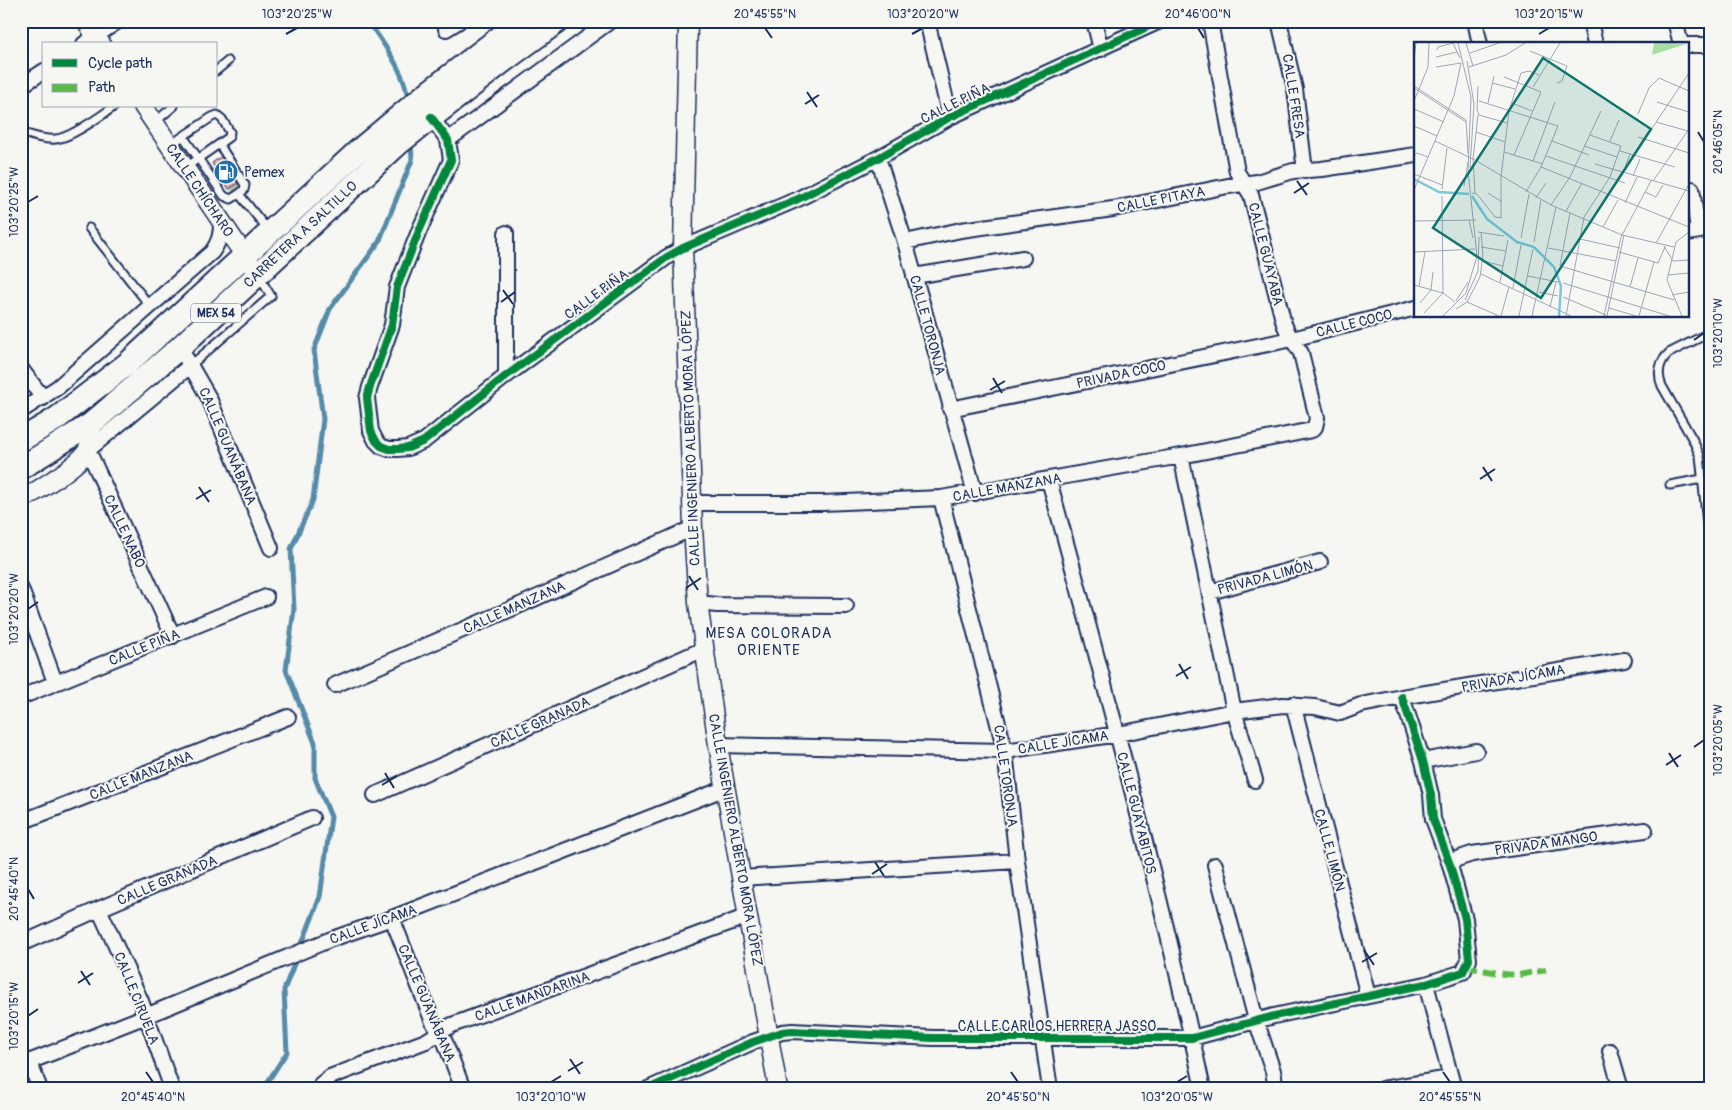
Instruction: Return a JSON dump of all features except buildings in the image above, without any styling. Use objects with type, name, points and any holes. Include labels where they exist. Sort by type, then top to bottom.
[{"type":"main road","name":"CARRETERA A SALTILLO","points":[[21,440],[56,419],[127,364],[397,118],[521,21]]},
{"type":"main road","name":"CARRETERA A SALTILLO","points":[[21,468],[92,424],[185,356],[257,274],[399,143],[425,121],[558,21]]},
{"type":"street","points":[[92,36],[118,21]]},
{"type":"street","points":[[446,29],[459,21]]},
{"type":"street","points":[[425,121],[448,140],[610,21]]},
{"type":"street","name":"CALLE INGENIERO ALBERTO MORA LÓPEZ","points":[[688,21],[683,248],[693,528],[698,603],[718,745],[778,1089]]},
{"type":"street","points":[[927,21],[950,117]]},
{"type":"street","points":[[1094,21],[1101,49]]},
{"type":"street","name":"CALLE PIÑA","points":[[448,140],[451,160],[419,231],[397,287],[392,325],[370,387],[367,409],[371,431],[376,441],[389,449],[408,448],[424,442],[506,376],[667,257],[683,248],[798,199],[878,158],[950,117],[1160,21]]},
{"type":"street","name":"CALLE GUAYABA","points":[[1210,21],[1237,172],[1251,195],[1284,324],[1301,353],[1316,418],[1315,427]]},
{"type":"street","name":"CALLE FRESA","points":[[1279,21],[1295,89],[1305,171]]},
{"type":"street","points":[[1475,21],[1480,42]]},
{"type":"street","points":[[1590,21],[1595,42]]},
{"type":"street","points":[[1675,21],[1680,42]]},
{"type":"street","points":[[1690,45],[1711,45]]},
{"type":"street","points":[[21,86],[42,72]]},
{"type":"street","name":"CALLE CHÍCHARO","points":[[144,108],[154,123],[176,141],[192,164],[222,224],[257,274]]},
{"type":"street","name":"CALLE PITAYA","points":[[905,242],[961,230],[1113,209],[1257,182],[1293,171],[1305,171],[1414,155]]},
{"type":"street","name":"CALLE TORONJA","points":[[878,158],[905,242],[950,409],[975,493]]},
{"type":"street","points":[[1692,189],[1699,230]]},
{"type":"street","points":[[21,411],[42,398],[75,372],[212,252],[218,243],[222,224]]},
{"type":"street","points":[[506,233],[506,376]]},
{"type":"street","points":[[914,276],[1023,258]]},
{"type":"street","name":"CALLE COCO","points":[[1292,339],[1414,308]]},
{"type":"street","name":"PRIVADA COCO","points":[[950,409],[1292,339]]},
{"type":"street","points":[[21,500],[42,489],[80,458],[185,356]]},
{"type":"street","name":"CALLE GUANÁBANA","points":[[185,356],[209,398],[271,548]]},
{"type":"street","points":[[21,369],[42,398]]},
{"type":"street","points":[[88,450],[92,424]]},
{"type":"street","name":"CALLE MANZANA","points":[[692,503],[822,503],[941,498],[1308,432],[1315,427]]},
{"type":"street","name":"CALLE NABO","points":[[88,450],[173,636]]},
{"type":"street","points":[[1181,456],[1234,711],[1255,780]]},
{"type":"street","name":"CALLE GUAYABITOS","points":[[1049,480],[1118,734],[1203,1089]]},
{"type":"street","name":"CALLE TORONJA","points":[[941,498],[1005,751],[1017,861],[1050,1089]]},
{"type":"street","name":"CALLE MANZANA","points":[[335,684],[511,610],[693,528]]},
{"type":"street","name":"PRIVADA LIMÓN","points":[[1210,592],[1320,562]]},
{"type":"street","points":[[21,589],[55,682]]},
{"type":"street","name":"CALLE PIÑA","points":[[21,697],[266,597]]},
{"type":"street","points":[[698,603],[717,605],[846,606]]},
{"type":"street","name":"CALLE GRANADA","points":[[375,794],[704,649]]},
{"type":"street","name":"PRIVADA JÍCAMA","points":[[1402,697],[1624,660]]},
{"type":"street","points":[[1402,697],[1423,761],[1431,795],[1432,819],[1450,865]]},
{"type":"street","name":"CALLE JÍCAMA","points":[[718,745],[1005,751],[1118,734],[1234,711],[1293,704],[1340,713],[1361,705],[1402,697]]},
{"type":"street","name":"CALLE LIMÓN","points":[[1293,704],[1368,996]]},
{"type":"street","name":"CALLE MANZANA","points":[[21,822],[288,717]]},
{"type":"street","points":[[1423,761],[1476,751]]},
{"type":"street","name":"CALLE JÍCAMA","points":[[25,1063],[146,1016],[293,954],[392,918],[726,788]]},
{"type":"street","name":"CALLE GRANADA","points":[[21,944],[312,818]]},
{"type":"street","name":"PRIVADA MANGO","points":[[1450,865],[1457,859],[1472,854],[1646,830]]},
{"type":"street","points":[[741,878],[1017,861]]},
{"type":"street","points":[[1215,865],[1256,1020],[1273,1071],[1276,1089]]},
{"type":"street","name":"CALLE CARLOS HERRERA JASSO","points":[[648,1089],[770,1036],[792,1031],[933,1038],[1192,1038],[1256,1020],[1453,977],[1462,972],[1466,967],[1469,960],[1469,951],[1465,919],[1450,865]]},
{"type":"street","name":"CALLE CIRUELA","points":[[99,909],[141,1001],[172,1089]]},
{"type":"street","name":"CALLE MANDARINA","points":[[321,1086],[330,1077],[426,1041],[452,1026],[748,916]]},
{"type":"street","name":"CALLE GUANÁBANA","points":[[392,918],[433,1022],[445,1042],[463,1089]]},
{"type":"street","points":[[1382,1089],[1452,1083],[1426,984]]},
{"type":"street","points":[[1610,1051],[1621,1089]]},
{"type":"street","points":[[25,1063],[40,1089]]},
{"type":"lane","points":[[218,69],[228,60]]},
{"type":"lane","points":[[21,132],[39,138],[58,139],[76,132],[112,108]]},
{"type":"lane","points":[[154,123],[172,108]]},
{"type":"lane","points":[[176,141],[212,117],[217,115],[222,119],[230,132],[229,137],[218,144],[192,164],[226,198],[231,199],[244,190],[246,185],[218,144]]},
{"type":"lane","points":[[239,194],[270,232]]},
{"type":"lane","points":[[89,228],[150,306]]},
{"type":"lane","points":[[1706,524],[1701,463],[1696,448],[1662,386],[1659,379],[1659,371],[1663,358],[1668,353],[1711,332]]},
{"type":"lane","points":[[1670,485],[1702,479]]},
{"type":"waterway","points":[[368,21],[398,69],[403,79],[408,100]]},
{"type":"waterway","points":[[263,1089],[287,1052],[284,990],[320,897],[331,817],[315,778],[315,743],[286,670],[294,609],[291,549],[313,500],[323,419],[314,350],[330,309],[379,242],[412,160],[411,141]]},
{"type":"marked path","points":[[1466,967],[1519,975],[1546,970]]},
{"type":"cycle path","points":[[431,117],[448,140],[451,160],[419,231],[397,287],[392,325],[367,398],[371,431],[376,441],[381,446],[389,449],[408,448],[424,441],[506,376],[667,257],[683,248],[798,199],[878,158],[950,117],[1160,21]]},
{"type":"cycle path","points":[[648,1089],[753,1042],[782,1032],[933,1038],[1192,1038],[1274,1016],[1426,984],[1463,972],[1469,960],[1465,919],[1450,865],[1433,819],[1431,795],[1423,761],[1402,697]]},
{"type":"place","name":"Pemex","points":[[226,172]]},
{"type":"district","name":"MESA COLORADA ORIENTE","points":[[769,642]]}]
